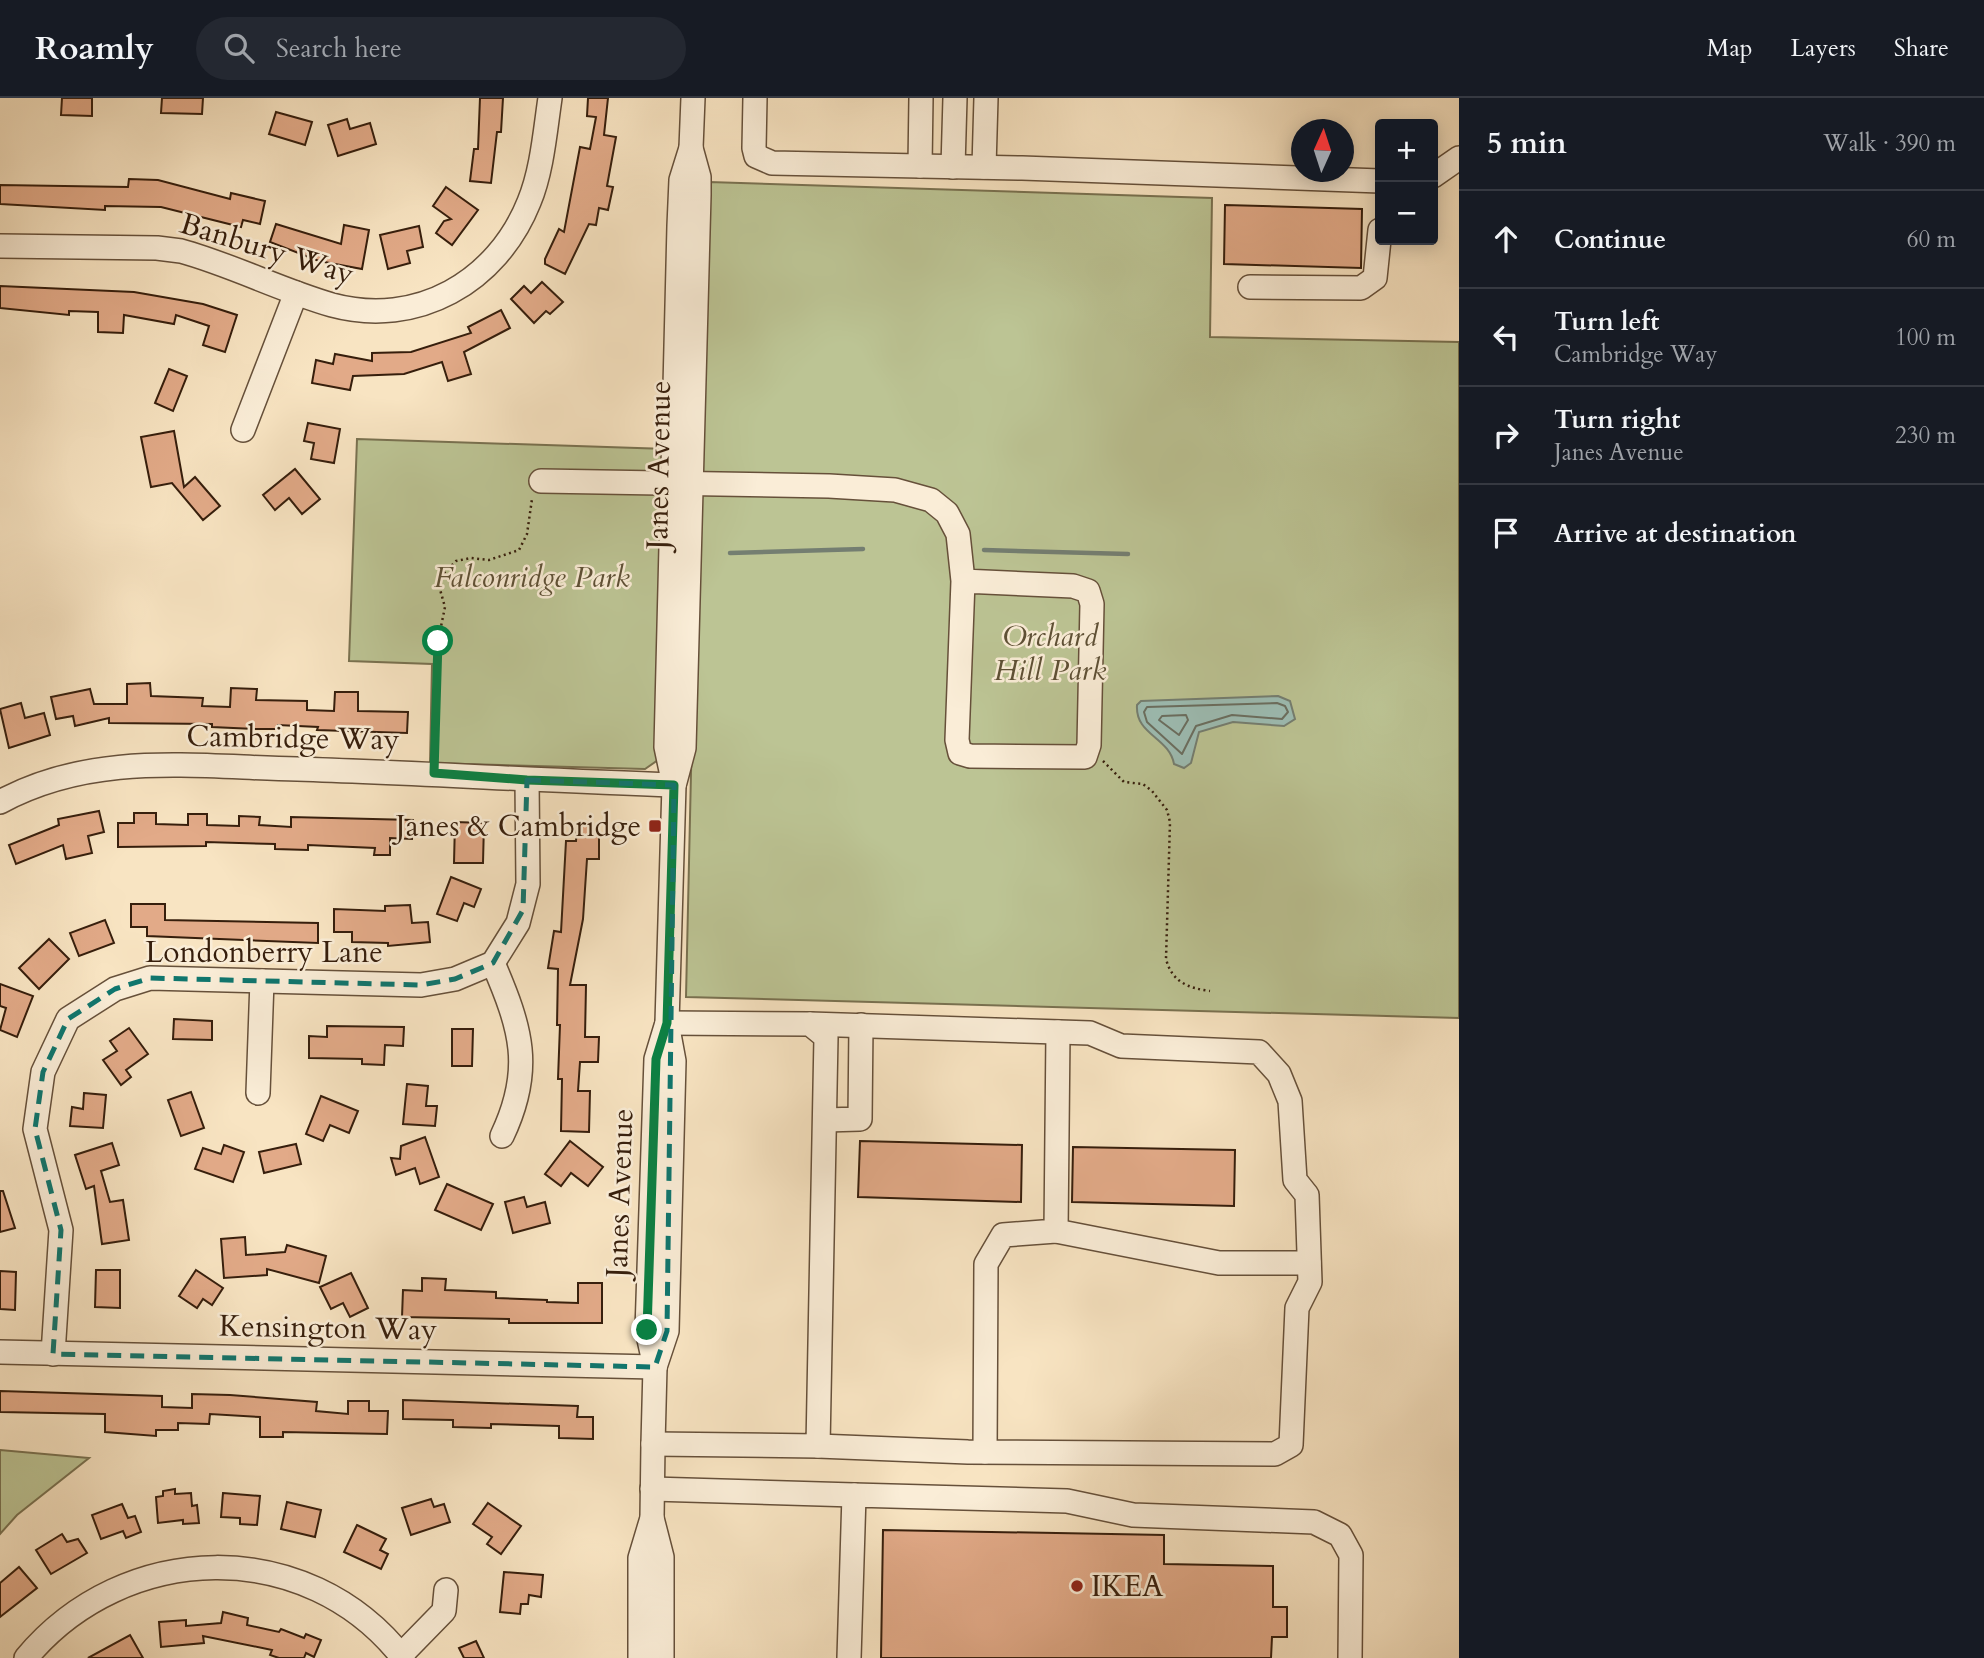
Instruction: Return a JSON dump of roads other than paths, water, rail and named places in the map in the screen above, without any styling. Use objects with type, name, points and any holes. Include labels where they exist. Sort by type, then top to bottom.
[{"type":"street","name":"Banbury Way","points":[[0,246],[158,248],[181,251],[296,293],[352,309],[392,310],[431,301],[486,270],[511,238],[531,199],[550,98]]},
{"type":"street","name":"Janes Avenue","points":[[662,1658],[662,1557],[652,1518],[655,1367],[647,1330],[656,1059],[667,1023],[674,785],[684,748],[681,180],[691,148],[693,98]]},
{"type":"street","points":[[755,98],[754,149],[761,160],[1375,181]]},
{"type":"street","points":[[920,98],[920,166]]},
{"type":"street","points":[[953,167],[955,98]]},
{"type":"street","points":[[984,167],[986,98]]},
{"type":"street","points":[[1438,173],[1459,158]]},
{"type":"street","points":[[1250,287],[1362,288],[1375,278],[1378,245]]},
{"type":"street","points":[[243,430],[296,293]]},
{"type":"street","points":[[536,490],[681,484],[855,488],[895,490],[931,500],[947,513],[958,534],[963,581],[957,740],[960,752],[970,756],[1085,757],[1089,745],[1093,604],[1088,591],[1073,586],[963,581]]},
{"type":"street","name":"Cambridge Way","points":[[0,802],[60,776],[114,766],[434,773],[527,780],[674,785]]},
{"type":"street","points":[[502,1136],[515,1108],[522,1054],[515,1012],[493,963],[519,923],[526,898],[527,780]]},
{"type":"street","name":"Londonberry Lane","points":[[53,1354],[61,1230],[38,1144],[35,1114],[49,1054],[68,1019],[114,989],[136,980],[166,978],[421,985],[455,979],[493,963]]},
{"type":"street","points":[[258,1093],[262,981]]},
{"type":"street","points":[[653,1444],[985,1452],[1275,1454],[1291,1444],[1297,1308],[1310,1282],[1307,1195],[1295,1180],[1290,1101],[1279,1074],[1259,1052],[1121,1046],[1090,1033],[861,1025],[667,1023]]},
{"type":"street","points":[[810,1024],[826,1037],[818,1446]]},
{"type":"street","points":[[824,1120],[860,1119],[861,1025]]},
{"type":"street","points":[[1056,1231],[1058,1032]]},
{"type":"street","points":[[985,1452],[986,1264],[1003,1235],[1056,1231],[1219,1263],[1309,1263]]},
{"type":"street","name":"Kensington Way","points":[[0,1352],[655,1367]]},
{"type":"street","points":[[652,1489],[1067,1501],[1133,1515],[1314,1522],[1340,1535],[1351,1555],[1350,1658]]},
{"type":"street","points":[[849,1658],[854,1495]]},
{"type":"street","name":"Janes Avenue","points":[[640,1658],[640,1558],[652,1518]]},
{"type":"street","points":[[26,1658],[51,1630],[79,1609],[145,1577],[189,1569],[227,1567],[280,1576],[342,1600],[366,1618],[402,1656],[444,1611],[446,1590]]},
{"type":"water","points":[[1278,696],[1290,701],[1295,719],[1284,726],[1233,722],[1199,732],[1191,763],[1184,768],[1174,764],[1166,748],[1141,723],[1137,705],[1141,701]]},
{"type":"waterway","points":[[730,553],[863,549]]},
{"type":"waterway","points":[[984,550],[1128,554]]},
{"type":"place","name":"Janes & Cambridge","points":[[655,826]]},
{"type":"place","name":"IKEA","points":[[1077,1586]]},
{"type":"park label","name":"Falconridge Park","points":[[532,577]]},
{"type":"park label","name":"Orchard Hill Park","points":[[1050,653]]}]
